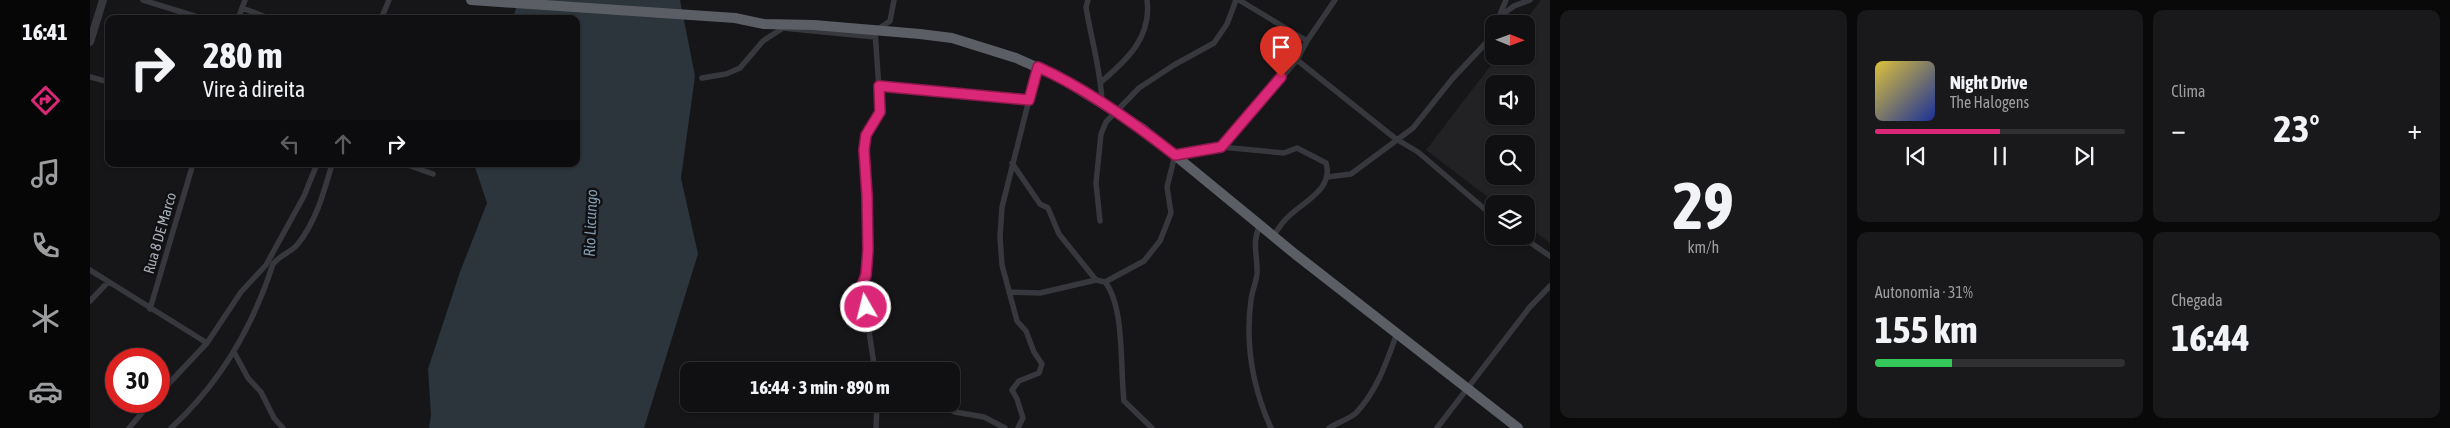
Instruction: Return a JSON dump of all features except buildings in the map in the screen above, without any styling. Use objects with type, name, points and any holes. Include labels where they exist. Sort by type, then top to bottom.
[{"type":"highway","points":[[471,0],[735,18],[764,24],[875,34],[952,38],[1038,67],[1059,77],[1143,129],[1273,236],[1518,428]]},
{"type":"street","points":[[90,42],[103,0]]},
{"type":"street","points":[[143,0],[191,15]]},
{"type":"street","points":[[239,15],[245,0]]},
{"type":"street","points":[[383,15],[389,0]]},
{"type":"street","points":[[702,78],[726,74],[740,68],[763,41],[784,28],[875,34],[890,21],[894,0]]},
{"type":"street","points":[[1088,0],[1086,7],[1101,82],[1102,103]]},
{"type":"street","points":[[1101,82],[1134,52],[1147,21],[1147,0]]},
{"type":"street","points":[[1100,221],[1096,182],[1101,134],[1106,122],[1117,113],[1139,88],[1174,65],[1214,43],[1227,24],[1237,0],[1307,41]]},
{"type":"street","points":[[1221,147],[1298,60],[1307,41],[1335,0]]},
{"type":"street","points":[[1500,15],[1506,0]]},
{"type":"street","points":[[1502,15],[1514,6],[1530,0]]},
{"type":"street","points":[[242,8],[260,15]]},
{"type":"street","points":[[874,362],[862,285],[866,275],[868,250],[864,150],[866,135],[880,112],[875,34]]},
{"type":"street","points":[[1327,177],[1351,174],[1413,128],[1435,103],[1453,78],[1485,44]]},
{"type":"street","points":[[1298,60],[1396,140],[1418,152],[1485,209]]},
{"type":"street","points":[[1018,428],[1023,418],[1012,390],[1019,382],[1039,373],[1042,364],[1034,352],[1026,331],[1018,321],[1009,292],[1002,265],[1000,224],[1012,163],[1038,67]]},
{"type":"street","points":[[90,77],[105,81]]},
{"type":"street","points":[[879,86],[1029,100]]},
{"type":"street","points":[[1009,292],[1040,293],[1096,280],[1105,282],[1144,261],[1160,241],[1171,213],[1167,187],[1175,155],[1221,147],[1284,154],[1297,148],[1326,162],[1327,177],[1321,188],[1288,217],[1273,236]]},
{"type":"street","points":[[1012,163],[1034,197],[1040,204],[1048,208],[1059,234],[1096,280]]},
{"type":"street","name":"Rua 8 DE Marco","points":[[150,309],[192,167]]},
{"type":"street","points":[[170,382],[207,343],[241,292],[266,265],[276,250],[285,227],[304,196],[316,167]]},
{"type":"street","points":[[171,428],[217,378],[234,352],[273,264],[278,257],[296,246],[310,228],[331,167]]},
{"type":"street","points":[[414,167],[434,174]]},
{"type":"street","points":[[1260,225],[1255,236],[1256,274],[1248,322],[1256,392],[1271,428]]},
{"type":"street","points":[[1534,245],[1550,256]]},
{"type":"street","points":[[90,270],[207,343]]},
{"type":"street","points":[[90,301],[108,282]]},
{"type":"street","points":[[1105,282],[1112,295],[1118,324],[1124,401],[1152,428]]},
{"type":"street","points":[[1437,428],[1529,308],[1550,286]]},
{"type":"street","points":[[1328,428],[1355,414],[1384,369],[1397,333]]},
{"type":"street","points":[[234,352],[248,378],[261,392],[274,418],[283,428]]},
{"type":"street","points":[[876,428],[877,412]]},
{"type":"street","points":[[955,412],[984,417],[1005,428]]},
{"type":"street","points":[[129,428],[142,413]]},
{"type":"shaded area","points":[[1541,0],[1550,0],[1550,243],[1535,232],[1535,195],[1485,195],[1426,150],[1491,65],[1535,65],[1535,15],[1530,15]]},
{"type":"water","name":"Rio Licungo","points":[[518,0],[680,0],[695,76],[681,178],[698,254],[644,428],[429,428],[431,415],[428,369],[460,272],[487,203],[475,167],[580,167],[580,15],[514,15]]},
{"type":"route","points":[[866,307],[862,285],[866,275],[868,250],[867,195],[863,167],[864,144],[866,135],[880,112],[879,86],[1029,100],[1038,67],[1059,77],[1143,129],[1175,155],[1221,147],[1281,77]]}]
